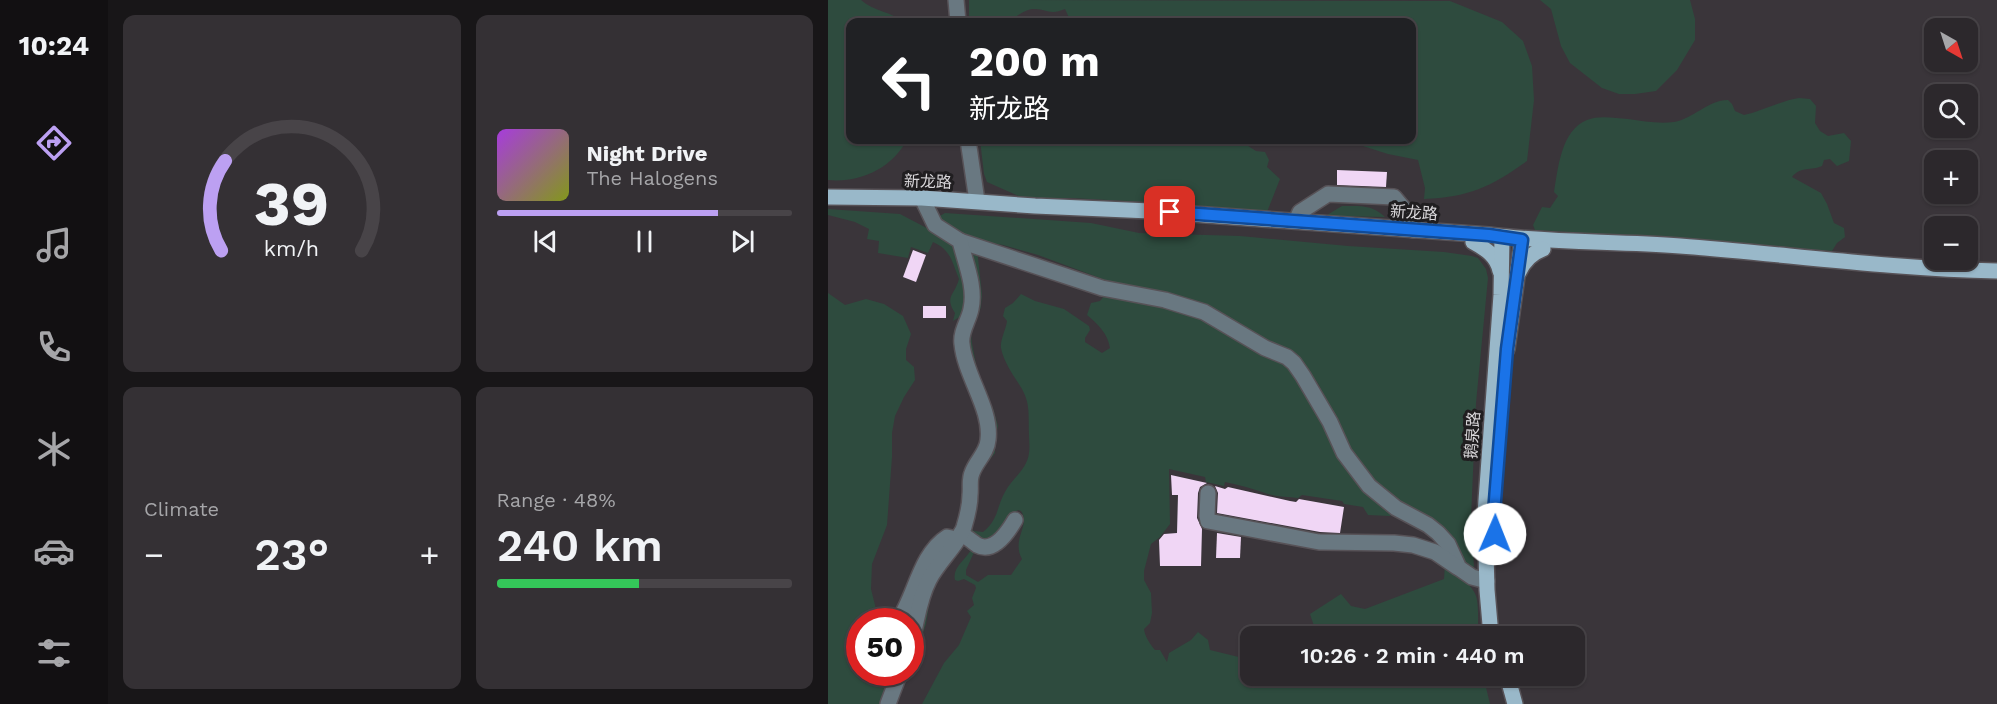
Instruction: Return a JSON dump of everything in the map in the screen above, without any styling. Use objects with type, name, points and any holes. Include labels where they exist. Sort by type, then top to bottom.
[{"type":"main road","name":"新龙路","points":[[828,197],[1473,242],[1502,242]]},
{"type":"main road","name":"新龙路","points":[[828,204],[977,201],[1150,211],[1413,230],[1521,244],[1678,246],[1899,267],[1997,273]]},
{"type":"main road","points":[[1473,242],[1496,259],[1509,279],[1524,262],[1543,249]]},
{"type":"main road","name":"鹅泉路","points":[[1499,626],[1494,513],[1507,349],[1509,279],[1502,242]]},
{"type":"main road","name":"新龙路","points":[[1521,244],[1543,249],[1673,254],[1898,271],[1997,273]]},
{"type":"main road","name":"鹅泉路","points":[[1490,626],[1485,514],[1509,279],[1521,244]]},
{"type":"main road","points":[[1501,686],[1505,704]]},
{"type":"main road","points":[[1510,686],[1515,704]]},
{"type":"street","points":[[956,0],[958,18]]},
{"type":"street","points":[[969,144],[977,201]]},
{"type":"street","points":[[1296,221],[1300,212],[1328,194],[1394,197],[1404,208],[1413,230]]},
{"type":"street","points":[[924,202],[935,225],[960,241],[1102,288],[1165,300],[1204,312],[1265,348],[1287,357],[1303,376],[1330,422],[1344,453],[1364,481],[1396,508],[1438,533],[1448,544],[1459,568]]},
{"type":"street","points":[[907,608],[914,603],[964,528],[972,472],[988,440],[986,415],[969,374],[962,345],[972,308],[972,299],[969,274],[960,241]]},
{"type":"street","points":[[1208,493],[1207,516],[1208,521],[1213,523],[1319,542],[1413,545],[1435,552],[1472,577],[1487,581]]},
{"type":"street","points":[[959,536],[979,546],[991,546],[1003,537],[1015,520]]},
{"type":"street","points":[[914,603],[915,608]]},
{"type":"street","points":[[888,704],[895,686]]},
{"type":"green space","points":[[828,0],[861,0],[871,7],[897,18],[846,18],[846,144],[904,144],[892,159],[874,172],[852,179],[828,180]]},
{"type":"green space","points":[[969,0],[1450,1],[1502,22],[1523,41],[1532,66],[1534,100],[1527,161],[1502,178],[1479,189],[1454,196],[1424,199],[1425,188],[1418,160],[1357,144],[1416,144],[1416,18],[1069,18],[1065,9],[1051,12],[1033,9],[1014,18],[969,18]]},
{"type":"green space","points":[[1540,0],[1690,0],[1695,19],[1695,40],[1677,70],[1656,91],[1619,94],[1602,88],[1570,63],[1561,46],[1551,9]]},
{"type":"green space","points":[[1799,98],[1810,99],[1816,106],[1815,123],[1820,131],[1828,136],[1844,133],[1851,141],[1849,161],[1837,166],[1830,159],[1824,160],[1822,166],[1803,170],[1792,177],[1821,193],[1834,223],[1844,228],[1845,237],[1832,251],[1702,240],[1535,230],[1533,225],[1542,207],[1550,208],[1558,196],[1554,192],[1559,162],[1566,141],[1578,125],[1587,120],[1607,117],[1674,122],[1714,103],[1728,100],[1735,111],[1744,115]]},
{"type":"green space","points":[[980,144],[1245,144],[1256,151],[1265,152],[1269,160],[1267,167],[1280,179],[1267,212],[1183,204],[1023,198],[987,182]]},
{"type":"green space","points":[[1342,206],[1370,208],[1385,217],[1327,215]]},
{"type":"green space","points":[[828,209],[900,214],[940,235],[956,247],[964,269],[966,313],[953,321],[955,313],[950,299],[959,279],[950,257],[939,245],[933,242],[928,253],[911,247],[908,258],[878,253],[879,241],[867,239],[869,229],[855,222],[828,215]]},
{"type":"green space","points":[[945,213],[1091,223],[1139,233],[1240,236],[1444,252],[1478,258],[1486,269],[1488,278],[1476,403],[1471,518],[1474,567],[1463,568],[1455,549],[1388,496],[1357,464],[1319,385],[1304,364],[1290,353],[1038,255],[950,232],[938,217]]},
{"type":"green space","points":[[977,249],[982,294],[981,307],[971,334],[972,343],[979,380],[993,408],[998,426],[995,453],[985,464],[979,483],[971,528],[974,531],[983,532],[992,523],[1005,492],[1022,469],[1029,453],[1027,401],[1001,348],[1007,321],[1003,316],[1005,308],[1021,294],[1035,301],[1064,309],[1089,326],[1090,330],[1085,342],[1102,353],[1110,348],[1107,338],[1099,326],[1087,315],[1091,303],[1100,301],[1104,296],[1187,310],[1293,368],[1393,512],[1390,516],[1368,515],[1363,507],[1344,504],[1342,501],[1302,495],[1298,498],[1275,496],[1225,482],[1224,486],[1206,482],[1205,477],[1169,469],[1170,524],[1151,544],[1144,571],[1144,580],[1151,593],[1152,613],[1150,623],[1144,629],[1153,648],[1160,650],[1167,662],[1169,653],[1191,640],[1198,632],[1208,640],[1210,650],[1240,657],[1240,686],[1486,686],[1490,704],[922,704],[944,663],[959,645],[971,617],[967,611],[974,605],[972,598],[975,585],[964,579],[955,580],[957,568],[971,550],[964,542],[960,544],[932,587],[924,630],[924,600],[961,539],[975,550],[966,575],[978,582],[988,575],[1011,575],[1022,559],[1019,552],[1019,539],[1024,522],[1021,511],[1014,513],[991,543],[968,534],[973,481],[990,450],[968,357],[967,254]]},
{"type":"green space","points":[[828,293],[845,305],[866,299],[884,304],[903,316],[911,334],[906,349],[906,360],[914,367],[915,380],[895,416],[892,433],[887,525],[872,564],[871,589],[876,608],[846,608],[846,686],[890,686],[884,704],[828,704]]},
{"type":"green space","points":[[1445,565],[1463,579],[1474,592],[1478,604],[1478,626],[1314,626],[1310,614],[1341,594],[1351,606],[1365,609],[1444,579]]},
{"type":"building","points":[[1337,170],[1387,172],[1386,187],[1337,185]]},
{"type":"building","points":[[913,250],[926,255],[916,282],[903,277]]},
{"type":"building","points":[[923,306],[946,306],[946,318],[923,318]]},
{"type":"building","points":[[1171,475],[1207,483],[1200,487],[1198,493],[1197,518],[1202,529],[1201,566],[1160,566],[1159,540],[1164,534],[1177,533],[1178,495],[1172,495]]},
{"type":"building","points":[[1215,486],[1296,502],[1299,499],[1344,507],[1340,533],[1320,532],[1217,513],[1218,493]]},
{"type":"building","points":[[1217,533],[1241,537],[1240,558],[1216,558]]},
{"type":"route","points":[[1170,212],[1489,235],[1522,240],[1507,349],[1494,513],[1495,534]]}]
